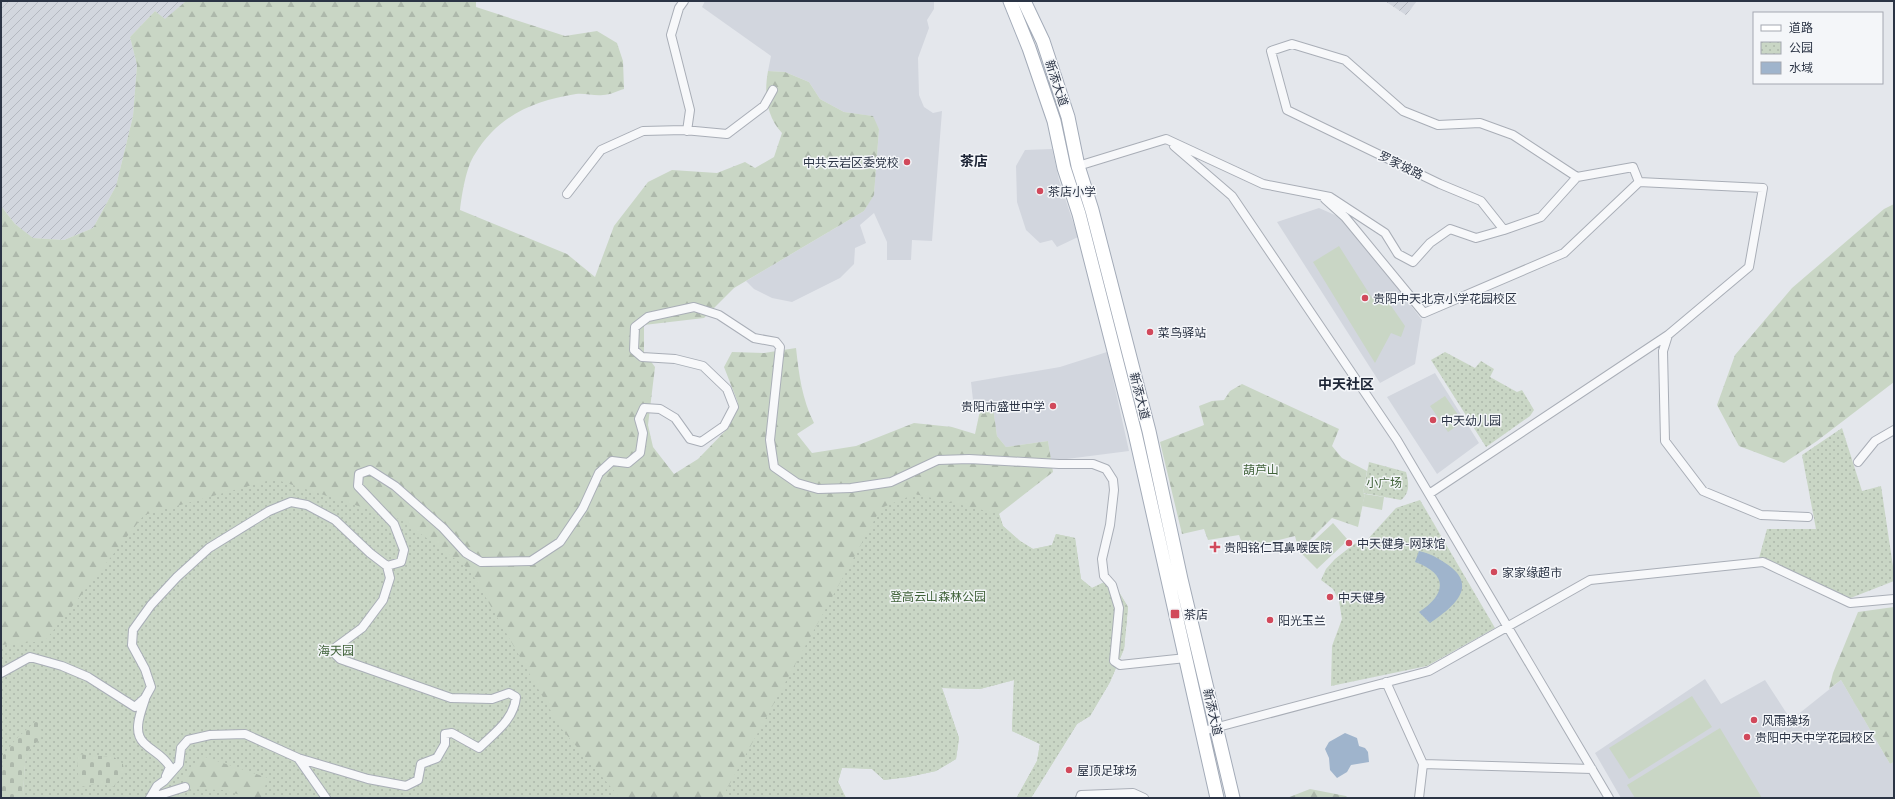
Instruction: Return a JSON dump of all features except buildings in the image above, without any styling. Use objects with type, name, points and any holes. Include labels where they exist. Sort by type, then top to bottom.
[{"type":"main road","name":"新添大道","points":[[1010,1],[1029,48],[1054,121],[1064,168],[1079,214],[1135,433],[1217,798]]},
{"type":"main road","name":"新添大道","points":[[1024,1],[1046,49],[1068,117],[1078,166],[1092,210],[1149,431],[1181,579],[1233,798]]},
{"type":"street","points":[[684,1],[679,8],[671,35],[690,110],[687,131]]},
{"type":"street","name":"罗家坡路","points":[[1504,230],[1481,201],[1440,184],[1287,110],[1271,51],[1292,44],[1345,60],[1403,111],[1438,125],[1480,124],[1513,135],[1577,177]]},
{"type":"street","points":[[566,194],[601,150],[643,131],[687,131],[727,134],[764,106],[773,90]]},
{"type":"street","points":[[1078,166],[1166,139],[1263,184],[1330,197],[1385,232],[1398,254],[1413,262],[1430,243],[1450,229],[1476,238],[1541,217],[1577,177],[1633,166],[1639,182]]},
{"type":"street","points":[[1166,139],[1232,196],[1397,440],[1607,796]]},
{"type":"street","points":[[1321,196],[1345,217],[1424,313],[1564,253],[1639,182],[1763,188],[1749,267],[1668,335],[1429,494]]},
{"type":"street","points":[[387,566],[401,562],[404,550],[394,524],[358,486],[360,474],[370,470],[395,486],[443,528],[466,554],[481,562],[531,561],[560,542],[583,508],[600,473],[612,461],[628,463],[640,453],[643,433],[639,418],[644,408],[660,409],[676,418],[690,438],[701,442],[724,426],[734,408],[727,389],[703,366],[676,358],[642,357],[634,350],[635,327],[648,317],[694,307],[719,315],[754,338],[776,342],[780,348],[770,440],[774,467],[797,483],[818,489],[859,487],[891,482],[938,460],[969,459],[1059,464],[1093,464],[1106,469],[1113,480],[1114,490],[1110,525],[1102,559],[1104,576],[1112,585],[1119,608],[1114,661],[1120,665],[1186,658]]},
{"type":"street","points":[[1668,335],[1662,351],[1665,441],[1703,490],[1761,515],[1808,517]]},
{"type":"street","points":[[1858,462],[1876,441],[1894,430]]},
{"type":"street","points":[[150,798],[157,786],[164,781],[179,764],[181,748],[188,740],[210,735],[245,734],[298,758],[368,779],[406,786],[418,780],[421,764],[437,758],[445,744],[445,734],[452,732],[479,748],[507,722],[515,707],[516,697],[509,693],[492,699],[451,698],[340,659],[334,652],[336,647],[362,628],[383,600],[390,578],[387,566],[335,520],[307,505],[291,502],[269,511],[209,548],[177,577],[151,605],[133,630],[132,645],[145,669],[151,687],[140,715],[137,732],[143,743],[164,757],[170,767],[164,781]]},
{"type":"street","points":[[1203,731],[1429,671],[1590,580],[1763,562],[1850,603],[1894,599]]},
{"type":"street","points":[[1,673],[30,656],[62,666],[88,677],[136,707],[146,698]]},
{"type":"street","points":[[1386,682],[1423,764],[1419,798]]},
{"type":"street","points":[[298,758],[326,798]]},
{"type":"street","points":[[1423,764],[1592,769]]},
{"type":"street","points":[[150,798],[185,787]]},
{"type":"street","points":[[1080,798],[1082,795],[1133,793],[1144,798]]},
{"type":"shaded area","points":[[1,1],[186,1],[165,20],[155,11],[130,37],[137,65],[133,116],[116,186],[93,228],[64,240],[32,238],[15,224],[1,206]]},
{"type":"shaded area","name":"中共云岩区委党校","points":[[705,1],[934,1],[934,9],[927,20],[929,28],[918,58],[919,95],[924,107],[933,113],[942,111],[932,241],[912,240],[911,260],[887,260],[887,242],[874,213],[860,225],[866,243],[855,248],[854,264],[840,278],[792,302],[772,298],[754,289],[746,281],[864,211],[874,194],[879,129],[872,116],[844,112],[820,99],[809,82],[785,72],[768,71],[771,56],[702,7]]},
{"type":"shaded area","points":[[1385,1],[1417,1],[1406,15]]},
{"type":"shaded area","name":"茶店小学","points":[[1052,149],[1059,180],[1078,237],[1057,247],[1052,240],[1040,243],[1026,230],[1017,202],[1016,166],[1025,150]]},
{"type":"shaded area","name":"贵阳中天北京小学花园校区","points":[[1319,208],[1344,219],[1422,320],[1415,364],[1380,383],[1277,222]]},
{"type":"shaded area","name":"贵阳市盛世中学","points":[[1107,352],[1129,451],[1051,461],[1048,441],[1006,447],[997,436],[993,407],[981,406],[973,400],[971,382],[1060,367]]},
{"type":"shaded area","name":"中天幼儿园","points":[[1435,373],[1479,443],[1437,474],[1387,397]]},
{"type":"shaded area","name":"贵阳中天中学花园校区","points":[[1705,679],[1721,704],[1765,680],[1791,720],[1841,680],[1890,764],[1894,762],[1894,798],[1621,798],[1595,753]]},
{"type":"green space","points":[[186,1],[476,1],[476,7],[565,36],[597,31],[617,43],[623,61],[624,89],[606,95],[576,94],[560,97],[531,106],[506,120],[484,141],[472,159],[465,181],[460,210],[567,254],[595,277],[614,226],[648,182],[672,170],[717,173],[745,162],[755,168],[774,157],[782,133],[769,112],[766,96],[768,71],[785,72],[809,82],[820,99],[844,112],[873,116],[879,129],[874,195],[864,211],[734,288],[704,318],[644,325],[644,352],[655,367],[648,425],[653,447],[674,474],[698,459],[729,427],[738,403],[724,367],[732,352],[764,353],[796,348],[804,396],[814,423],[797,434],[812,453],[856,446],[914,423],[952,427],[975,434],[981,406],[993,407],[997,436],[1006,447],[1048,441],[1053,472],[999,514],[1003,526],[1020,541],[1033,549],[1052,545],[1056,534],[1075,538],[1081,579],[1092,588],[1111,579],[1128,607],[1124,649],[1110,682],[1090,716],[1077,724],[1031,798],[1017,797],[1037,761],[1040,744],[1012,731],[1014,680],[980,689],[942,688],[959,738],[956,759],[936,771],[884,780],[872,769],[842,768],[838,782],[846,798],[23,798],[26,755],[1,775],[1,206],[15,224],[33,238],[64,240],[93,228],[116,186],[133,116],[137,65],[130,37],[155,11],[165,19]]},
{"type":"green space","points":[[1894,204],[1894,382],[1817,441],[1784,463],[1739,446],[1717,405],[1735,355],[1792,288],[1884,209]]},
{"type":"green space","points":[[1339,246],[1372,298],[1383,294],[1405,326],[1401,337],[1391,333],[1375,363],[1313,262]]},
{"type":"green space","points":[[1445,352],[1475,368],[1481,361],[1494,369],[1490,377],[1517,392],[1522,390],[1534,410],[1530,416],[1486,447],[1431,360]]},
{"type":"green space","name":"葫芦山","points":[[1242,384],[1339,429],[1332,446],[1342,458],[1367,471],[1363,493],[1365,494],[1358,527],[1332,518],[1299,551],[1295,536],[1244,549],[1239,535],[1208,540],[1204,529],[1182,534],[1160,442],[1204,425],[1199,406],[1212,401],[1224,400],[1230,391]]},
{"type":"green space","points":[[1445,396],[1463,422],[1448,432],[1430,406]]},
{"type":"green space","points":[[1842,428],[1862,491],[1881,486],[1894,573],[1894,581],[1848,599],[1759,558],[1767,529],[1816,529],[1802,455]]},
{"type":"green space","name":"小广场","points":[[1369,462],[1406,472],[1408,488],[1406,494],[1401,500],[1363,493]]},
{"type":"green space","name":"海天园","points":[[274,479],[402,520],[470,570],[560,727],[620,798],[261,798],[268,778],[202,756],[182,776],[185,789],[223,790],[251,798],[23,798],[26,757],[40,739],[42,733],[37,720],[16,739],[3,755],[1,775],[1,645],[45,641],[144,515]],"holes":[[[77,754],[114,757],[123,764],[125,773],[113,787],[98,783],[79,788]]]},
{"type":"green space","name":"登高云山森林公园","points":[[915,494],[999,514],[1003,526],[1020,541],[1033,549],[1052,545],[1056,534],[1075,538],[1081,579],[1092,588],[1111,579],[1128,607],[1124,649],[1110,682],[1090,716],[1077,724],[1031,798],[1017,797],[1037,761],[1040,744],[1012,731],[1014,680],[980,689],[942,688],[959,738],[956,759],[936,771],[884,780],[872,769],[842,767],[838,782],[846,798],[722,798],[881,508]]},
{"type":"green space","points":[[1365,494],[1384,497],[1382,510],[1362,506]]},
{"type":"green space","points":[[1420,500],[1495,628],[1427,666],[1331,686],[1332,646],[1342,619],[1339,601],[1333,589],[1321,580],[1326,569],[1335,559],[1354,544],[1367,540],[1396,508]]},
{"type":"green space","points":[[1333,523],[1348,540],[1317,569],[1301,553]]},
{"type":"green space","points":[[1894,607],[1894,762],[1890,764],[1841,680],[1829,689],[1833,673],[1858,612]]},
{"type":"green space","points":[[1692,696],[1712,727],[1629,779],[1609,748]]},
{"type":"green space","points":[[37,720],[42,735],[38,742],[28,752],[26,757],[23,798],[1,798],[3,755],[16,739]]},
{"type":"green space","points":[[1720,728],[1762,798],[1635,798],[1627,785]]},
{"type":"green space","points":[[77,754],[114,757],[123,764],[125,773],[113,787],[98,783],[79,788]]},
{"type":"green space","points":[[1310,789],[1346,796],[1348,798],[1287,798]]},
{"type":"water","points":[[1419,551],[1441,560],[1452,568],[1459,576],[1462,584],[1458,599],[1445,612],[1430,623],[1419,612],[1435,599],[1439,592],[1440,585],[1434,572],[1415,562]]},
{"type":"water","points":[[1345,733],[1357,738],[1359,746],[1365,748],[1368,752],[1369,762],[1351,765],[1347,772],[1337,778],[1330,770],[1329,758],[1325,749],[1329,742]]},
{"type":"place","name":"中共云岩区委党校","points":[[907,162]]},
{"type":"place","name":"茶店小学","points":[[1040,191]]},
{"type":"place","name":"贵阳中天北京小学花园校区","points":[[1365,298]]},
{"type":"place","name":"菜鸟驿站","points":[[1150,332]]},
{"type":"place","name":"贵阳市盛世中学","points":[[1053,406]]},
{"type":"place","name":"中天幼儿园","points":[[1433,420]]},
{"type":"place","name":"中天健身-网球馆","points":[[1349,543]]},
{"type":"place","name":"贵阳铭仁耳鼻喉医院","points":[[1215,547]]},
{"type":"place","name":"家家缘超市","points":[[1494,572]]},
{"type":"place","name":"中天健身","points":[[1330,597]]},
{"type":"place","name":"茶店","points":[[1175,614]]},
{"type":"place","name":"阳光玉兰","points":[[1270,620]]},
{"type":"place","name":"风雨操场","points":[[1754,720]]},
{"type":"place","name":"贵阳中天中学花园校区","points":[[1747,737]]},
{"type":"place","name":"屋顶足球场","points":[[1069,770]]},
{"type":"district","name":"茶店","points":[[974,161]]},
{"type":"district","name":"中天社区","points":[[1346,384]]}]
